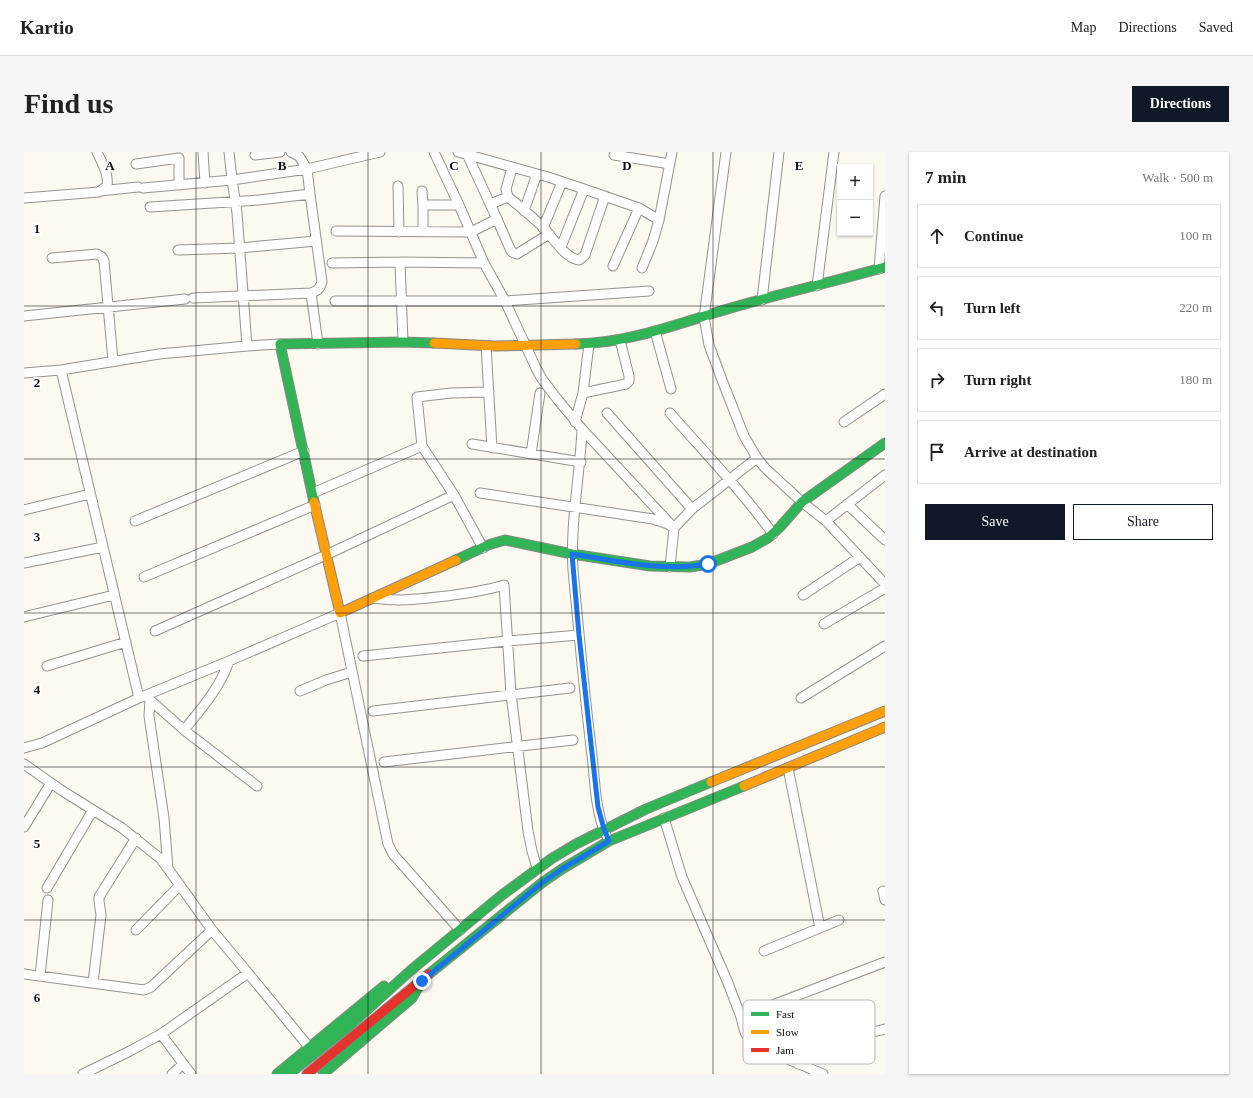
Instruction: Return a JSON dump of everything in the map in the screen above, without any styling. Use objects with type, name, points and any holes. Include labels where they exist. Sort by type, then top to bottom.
[{"type":"street","points":[[97,152],[108,181],[107,186],[99,192]]},
{"type":"street","points":[[203,152],[205,183]]},
{"type":"street","points":[[229,152],[236,201],[247,346]]},
{"type":"street","points":[[255,156],[280,152]]},
{"type":"street","points":[[24,316],[189,299],[311,293],[317,291],[322,282],[307,169],[299,156],[291,152]]},
{"type":"street","points":[[24,198],[232,180],[307,169],[380,152]]},
{"type":"street","points":[[434,152],[459,204],[484,263],[505,301],[542,379],[575,422],[674,528]]},
{"type":"street","points":[[642,268],[653,241],[659,220],[672,152]]},
{"type":"street","points":[[726,152],[704,317],[709,345],[744,436],[757,458],[765,468],[802,502],[826,520],[885,584]]},
{"type":"street","points":[[762,300],[779,152]]},
{"type":"street","points":[[817,286],[834,152]]},
{"type":"street","points":[[463,153],[537,174],[605,196],[639,208],[659,220]]},
{"type":"street","points":[[463,153],[490,204],[511,251],[514,254],[517,254],[546,231],[562,182]]},
{"type":"street","points":[[136,164],[178,155],[179,185]]},
{"type":"street","points":[[614,155],[670,164]]},
{"type":"street","points":[[512,168],[506,189],[508,197],[546,231],[575,260],[582,258],[587,249],[605,196]]},
{"type":"street","points":[[524,211],[537,174]]},
{"type":"street","points":[[398,186],[399,232]]},
{"type":"street","points":[[561,247],[584,189]]},
{"type":"street","points":[[422,191],[423,232]]},
{"type":"street","points":[[150,207],[310,194]]},
{"type":"street","points":[[24,373],[61,370],[159,354],[280,344],[403,342],[486,346],[589,344],[620,340],[738,306],[882,268],[885,196]]},
{"type":"street","points":[[490,204],[508,197]]},
{"type":"street","points":[[423,205],[459,204]]},
{"type":"street","points":[[613,266],[639,208]]},
{"type":"street","points":[[336,231],[471,232],[497,219]]},
{"type":"street","points":[[178,250],[239,248],[316,240]]},
{"type":"street","points":[[52,258],[97,254],[102,257],[104,261],[113,361]]},
{"type":"street","points":[[400,262],[403,342]]},
{"type":"street","points":[[332,263],[484,263]]},
{"type":"street","points":[[336,301],[505,301],[649,291]]},
{"type":"street","points":[[311,293],[318,344]]},
{"type":"street","points":[[655,331],[671,389]]},
{"type":"street","points":[[583,393],[626,384],[629,376],[620,340]]},
{"type":"street","points":[[280,344],[361,710],[388,844],[393,854],[460,930]]},
{"type":"street","points":[[575,422],[583,393],[589,344]]},
{"type":"street","points":[[486,346],[492,448]]},
{"type":"street","points":[[61,370],[114,595],[126,642],[145,698],[149,716],[164,818],[168,869]]},
{"type":"street","points":[[483,548],[454,495],[422,446],[417,397],[451,393],[489,392]]},
{"type":"street","points":[[531,454],[540,393]]},
{"type":"street","points":[[844,422],[885,394]]},
{"type":"street","points":[[607,413],[692,509]]},
{"type":"street","points":[[670,413],[730,480],[773,534]]},
{"type":"street","points":[[582,429],[581,462],[572,554],[579,635],[598,807],[609,841]]},
{"type":"street","points":[[24,748],[42,743],[340,613],[497,542],[505,540],[572,554],[650,566],[690,567],[708,564],[752,547],[768,538],[802,502],[885,443]]},
{"type":"street","points":[[472,444],[581,462]]},
{"type":"street","points":[[313,493],[422,446]]},
{"type":"street","points":[[135,521],[304,451]]},
{"type":"street","points":[[670,567],[674,528],[692,509],[757,458]]},
{"type":"street","points":[[826,520],[885,475]]},
{"type":"street","points":[[480,493],[654,519],[674,528]]},
{"type":"street","points":[[24,510],[90,494]]},
{"type":"street","points":[[155,631],[326,555],[454,495]]},
{"type":"street","points":[[847,504],[885,540]]},
{"type":"street","points":[[144,577],[316,505]]},
{"type":"street","points":[[24,563],[103,546]]},
{"type":"street","points":[[803,595],[860,557]]},
{"type":"street","points":[[373,598],[401,601],[414,600],[484,591],[504,585],[507,641],[518,747],[528,831],[537,868]]},
{"type":"street","points":[[824,624],[885,588]]},
{"type":"street","points":[[24,617],[114,595]]},
{"type":"street","points":[[362,656],[579,635]]},
{"type":"street","points":[[48,666],[126,642]]},
{"type":"street","points":[[801,698],[885,646]]},
{"type":"street","points":[[184,730],[217,688],[225,672],[228,661]]},
{"type":"street","points":[[300,691],[326,680],[352,672]]},
{"type":"street","points":[[373,711],[570,688]]},
{"type":"street","points":[[145,698],[257,786]]},
{"type":"street","points":[[289,1074],[348,1027],[410,971],[537,868],[576,844],[646,809],[885,711]]},
{"type":"street","points":[[307,1074],[543,882],[562,869],[609,841],[885,727]]},
{"type":"street","points":[[384,762],[573,740]]},
{"type":"street","points":[[24,764],[136,838],[161,859],[212,930],[309,1047]]},
{"type":"street","points":[[788,768],[820,928]]},
{"type":"street","points":[[24,827],[51,783]]},
{"type":"street","points":[[47,888],[93,810]]},
{"type":"street","points":[[664,818],[682,877],[728,983],[743,1027]]},
{"type":"street","points":[[93,983],[101,915],[98,901],[136,838]]},
{"type":"street","points":[[136,930],[180,885]]},
{"type":"street","points":[[40,976],[48,900]]},
{"type":"street","points":[[764,951],[839,920]]},
{"type":"street","points":[[24,974],[144,990],[151,987],[212,930]]},
{"type":"street","points":[[785,1000],[885,962]]},
{"type":"street","points":[[277,1074],[395,977],[399,974],[410,971]]},
{"type":"street","points":[[83,1074],[161,1034],[248,972]]},
{"type":"street","points":[[328,1072],[412,998],[422,981]]},
{"type":"street","points":[[875,1032],[885,1029]]},
{"type":"street","points":[[161,1034],[191,1074]]},
{"type":"street","points":[[172,1074],[183,1064]]},
{"type":"street","points":[[798,1064],[822,1074]]},
{"type":"traffic: fast","points":[[576,344],[597,343],[638,335],[756,301],[885,267]]},
{"type":"traffic: fast","points":[[314,502],[280,344],[403,342],[434,343]]},
{"type":"traffic: fast","points":[[456,560],[488,545],[505,540],[572,554],[650,566],[690,567],[708,564],[752,547],[768,538],[802,502],[885,443]]},
{"type":"traffic: fast","points":[[289,1074],[348,1027],[410,971],[502,895],[551,859],[576,844],[646,809],[711,782]]},
{"type":"traffic: fast","points":[[429,974],[543,882],[562,869],[609,841],[744,786]]},
{"type":"traffic: fast","points":[[323,1074],[412,998],[420,984]]},
{"type":"traffic: fast","points":[[277,1074],[384,986]]},
{"type":"traffic: slow","points":[[434,343],[495,346],[576,344]]},
{"type":"traffic: slow","points":[[314,502],[340,613],[456,560]]},
{"type":"traffic: slow","points":[[711,782],[885,711]]},
{"type":"traffic: slow","points":[[744,786],[885,727]]},
{"type":"traffic: jam","points":[[307,1074],[429,974]]},
{"type":"route","points":[[422,981],[543,882],[609,841],[600,818],[598,807],[579,635],[572,554],[650,566],[690,567],[708,564]]}]
